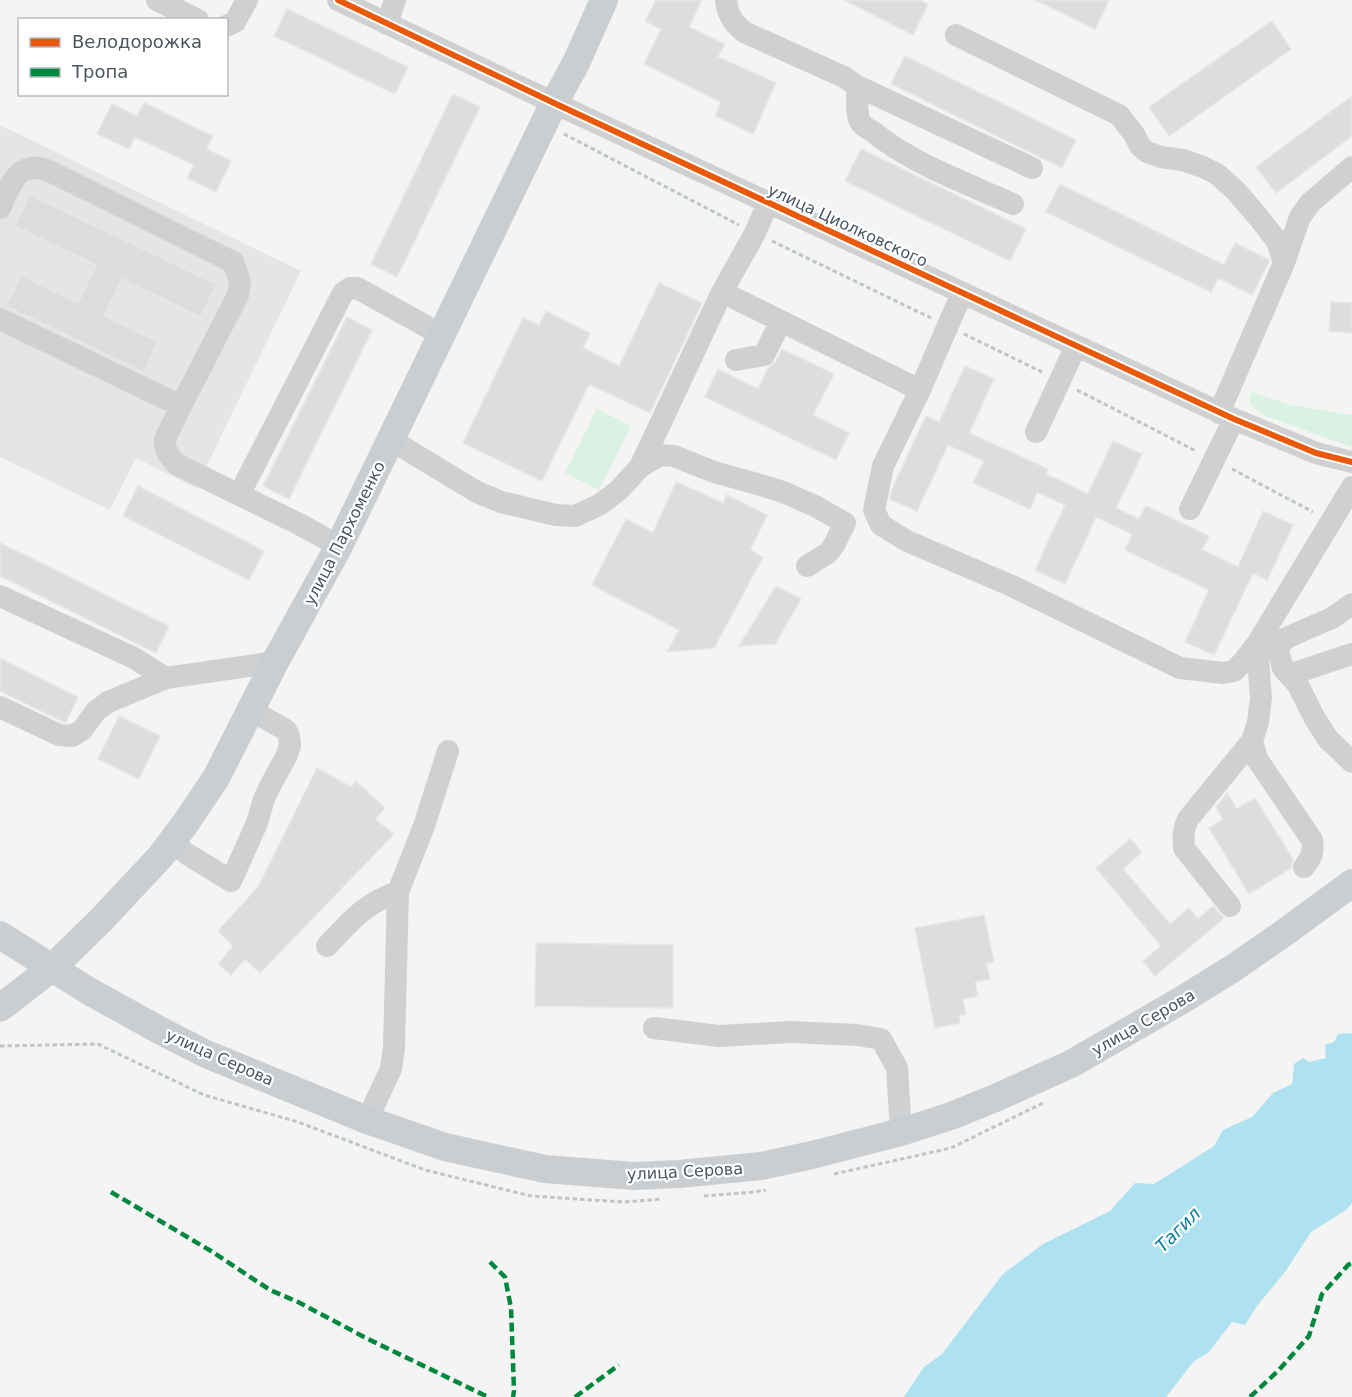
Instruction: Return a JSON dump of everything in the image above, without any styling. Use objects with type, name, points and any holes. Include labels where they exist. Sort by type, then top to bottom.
[{"type":"main road","name":"улица Пархоменко","points":[[0,1008],[52,968],[108,912],[171,843],[216,778],[339,546],[549,113],[576,63],[604,0]]},
{"type":"main road","name":"улица Серова","points":[[0,935],[120,1009],[206,1054],[367,1120],[445,1147],[545,1169],[634,1176],[760,1166],[812,1155],[901,1132],[951,1116],[993,1099],[1071,1064],[1130,1031],[1235,967],[1352,883]]},
{"type":"street","points":[[157,0],[194,18]]},
{"type":"street","points":[[228,25],[235,22],[247,0]]},
{"type":"street","name":"улица Циолковского","points":[[338,0],[387,24],[549,113],[768,203],[1227,416],[1316,453],[1352,462]]},
{"type":"street","points":[[387,24],[395,0]]},
{"type":"street","points":[[726,0],[728,13],[734,24],[744,32],[844,76],[857,86],[1032,168]]},
{"type":"street","points":[[956,35],[1119,115],[1140,146],[1147,152],[1161,157],[1183,160],[1217,174],[1236,191],[1259,218],[1277,242],[1284,263]]},
{"type":"street","points":[[857,86],[857,110],[860,122],[881,139],[923,163],[1013,204]]},
{"type":"street","points":[[0,208],[20,172],[37,167],[232,262],[240,281],[238,295],[165,439],[168,454],[176,464],[339,546]]},
{"type":"street","points":[[1190,509],[1214,460],[1227,416],[1300,217],[1305,209],[1352,167]]},
{"type":"street","points":[[640,467],[722,292],[755,233],[768,203]]},
{"type":"street","points":[[239,495],[343,293],[350,288],[357,288],[442,335]]},
{"type":"street","points":[[722,292],[920,390]]},
{"type":"street","points":[[962,293],[920,390],[883,466],[874,510],[881,525],[908,541],[1012,586],[1180,668],[1223,673],[1234,671],[1257,644],[1352,487]]},
{"type":"street","points":[[0,319],[181,406]]},
{"type":"street","points":[[736,360],[764,355],[781,321]]},
{"type":"street","points":[[1036,432],[1076,346]]},
{"type":"street","points":[[391,440],[477,492],[501,502],[556,515],[574,516],[599,505],[619,490],[640,467],[660,455],[674,456],[714,472],[783,492],[845,523]]},
{"type":"street","name":"улица Циолковского","points":[[1316,453],[1352,481]]},
{"type":"street","points":[[807,566],[828,553],[845,523],[874,510]]},
{"type":"street","points":[[0,596],[134,658],[166,678]]},
{"type":"street","points":[[1352,604],[1332,618],[1286,638],[1278,650],[1283,668],[1298,685],[1328,739],[1352,762]]},
{"type":"street","points":[[1230,906],[1184,848],[1184,827],[1188,819],[1252,741],[1258,722],[1261,698],[1257,644]]},
{"type":"street","points":[[1289,675],[1352,654]]},
{"type":"street","points":[[0,706],[59,735],[72,736],[82,730],[96,711],[108,702],[166,678],[275,663]]},
{"type":"street","points":[[171,843],[231,881],[257,823],[270,786],[287,756],[290,745],[286,730],[251,710]]},
{"type":"street","points":[[1252,741],[1257,759],[1312,840],[1314,849],[1312,857],[1304,867]]},
{"type":"street","points":[[367,1120],[391,1069],[394,1047],[398,892],[424,826],[448,751]]},
{"type":"street","points":[[327,946],[361,910],[398,892]]},
{"type":"street","points":[[654,1028],[719,1036],[791,1032],[857,1035],[881,1039],[897,1068],[901,1132]]},
{"type":"path","points":[[549,113],[755,233],[1060,381],[1332,522]]},
{"type":"path","points":[[0,1046],[98,1044],[204,1095],[298,1122],[425,1170],[531,1196],[624,1202],[671,1198]]},
{"type":"path","points":[[835,1174],[951,1148],[1048,1101]]},
{"type":"path","points":[[695,1197],[765,1190]]},
{"type":"shaded area","points":[[0,125],[301,271],[196,488],[136,458],[110,510],[0,457]]},
{"type":"green space","points":[[1251,392],[1287,404],[1352,415],[1352,447],[1265,416],[1250,405]]},
{"type":"green space","points":[[597,409],[631,426],[599,490],[565,473]]},
{"type":"water","name":"Тагил","points":[[1352,1033],[1352,1203],[1346,1210],[1311,1232],[1285,1272],[1257,1306],[1245,1325],[1232,1322],[1208,1353],[1194,1361],[1166,1397],[904,1397],[924,1367],[942,1354],[1003,1274],[1043,1244],[1110,1211],[1135,1183],[1154,1184],[1214,1146],[1223,1130],[1252,1117],[1273,1093],[1292,1084],[1294,1064],[1303,1058],[1309,1062],[1326,1058],[1325,1045],[1334,1042],[1338,1034]]},
{"type":"building","points":[[656,0],[702,0],[689,27],[725,44],[718,57],[776,83],[753,134],[715,116],[721,102],[644,64],[661,29],[645,21]]},
{"type":"building","points":[[844,0],[920,0],[928,4],[913,35]]},
{"type":"building","points":[[1035,0],[1109,0],[1095,29]]},
{"type":"building","points":[[287,9],[408,67],[395,94],[274,36]]},
{"type":"building","points":[[1272,21],[1291,49],[1169,136],[1149,107]]},
{"type":"building","points":[[905,56],[1076,140],[1062,168],[891,84]]},
{"type":"building","points":[[453,94],[480,107],[397,277],[371,264]]},
{"type":"building","points":[[1352,96],[1352,136],[1276,193],[1256,167]]},
{"type":"building","points":[[144,103],[213,136],[207,149],[231,161],[216,192],[187,178],[194,165],[135,137],[129,149],[97,134],[112,104],[137,116]]},
{"type":"building","points":[[861,149],[1026,229],[1010,261],[845,181]]},
{"type":"building","points":[[1060,184],[1224,265],[1235,243],[1269,262],[1252,295],[1218,278],[1211,292],[1046,212]]},
{"type":"building","points":[[30,195],[216,284],[201,317],[122,279],[104,316],[158,342],[144,372],[6,306],[21,275],[78,303],[96,265],[15,226]]},
{"type":"building","points":[[659,283],[702,303],[650,413],[589,384],[542,481],[463,443],[523,318],[539,325],[546,311],[590,333],[583,348],[619,366]]},
{"type":"building","points":[[1331,302],[1352,303],[1352,333],[1329,331]]},
{"type":"building","points":[[347,317],[372,330],[289,499],[263,486]]},
{"type":"building","points":[[782,349],[834,374],[813,415],[849,433],[836,460],[705,397],[718,369],[758,389],[768,368],[776,361]]},
{"type":"building","points":[[965,366],[994,379],[969,433],[1048,469],[1046,474],[1088,494],[1113,441],[1142,454],[1116,508],[1139,519],[1146,506],[1209,536],[1202,550],[1238,567],[1263,511],[1293,525],[1267,580],[1253,573],[1214,655],[1185,642],[1209,590],[1125,550],[1132,534],[1096,517],[1065,584],[1035,570],[1065,505],[1037,492],[1030,509],[973,483],[984,461],[948,445],[917,511],[890,499],[892,489],[926,416],[939,422]]},
{"type":"building","points":[[676,482],[723,503],[727,495],[767,515],[750,550],[763,557],[714,648],[667,652],[679,630],[592,585],[626,519],[653,533]]},
{"type":"building","points":[[138,486],[264,551],[249,580],[123,516]]},
{"type":"building","points":[[0,543],[169,626],[156,653],[0,576]]},
{"type":"building","points":[[776,586],[801,599],[775,644],[739,646]]},
{"type":"building","points":[[0,658],[78,697],[66,722],[0,691]]},
{"type":"building","points":[[119,716],[160,736],[139,779],[98,759]]},
{"type":"building","points":[[317,768],[351,787],[356,781],[385,808],[375,819],[394,834],[260,973],[245,959],[231,975],[218,964],[233,946],[218,931],[258,887]]},
{"type":"building","points":[[1227,793],[1237,809],[1255,798],[1293,859],[1291,868],[1249,894],[1209,828],[1223,819],[1216,807]]},
{"type":"building","points":[[1130,839],[1142,852],[1123,869],[1170,924],[1189,908],[1198,919],[1213,906],[1224,918],[1155,976],[1143,961],[1161,946],[1096,868]]},
{"type":"building","points":[[984,915],[994,962],[986,963],[990,979],[975,982],[978,996],[963,999],[966,1014],[959,1016],[960,1023],[935,1028],[915,928]]},
{"type":"building","points":[[536,943],[673,945],[673,1008],[535,1006]]},
{"type":"marked path","points":[[111,1192],[211,1251],[270,1290],[488,1397]]},
{"type":"marked path","points":[[490,1262],[505,1277],[511,1308],[513,1397]]},
{"type":"marked path","points":[[1250,1397],[1279,1370],[1309,1336],[1322,1294],[1352,1263]]},
{"type":"marked path","points":[[575,1397],[619,1365]]},
{"type":"cycle path","points":[[338,0],[554,103],[1234,419],[1316,453],[1352,462]]}]
